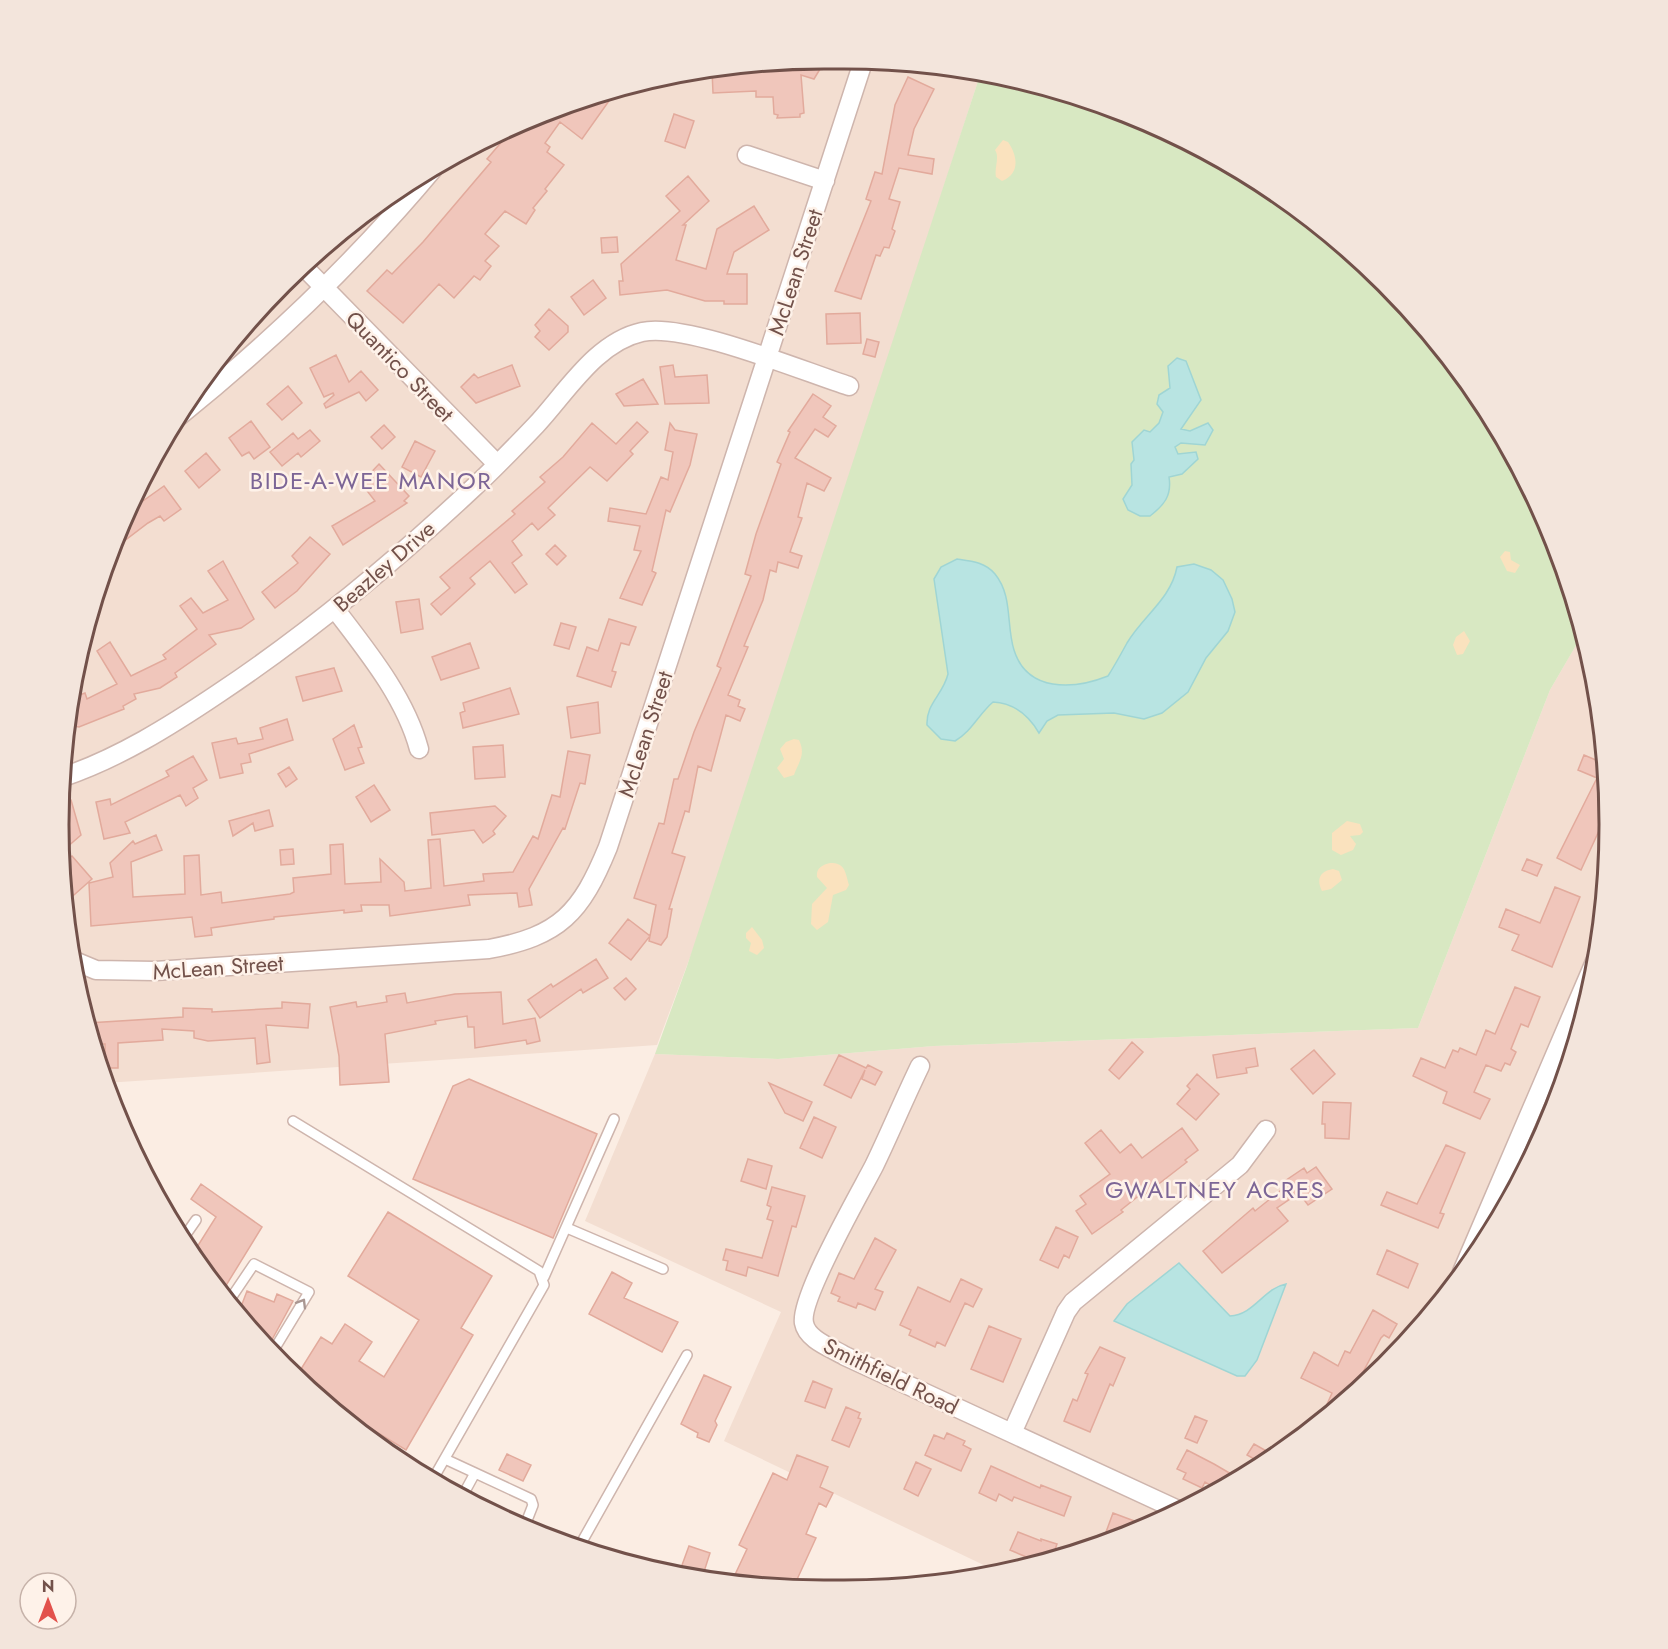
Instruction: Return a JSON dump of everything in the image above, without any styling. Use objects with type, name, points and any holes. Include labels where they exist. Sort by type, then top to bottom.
[{"type":"street","name":"McLean Street","points":[[83,964],[96,970],[155,972],[489,949],[536,938],[570,915],[597,874],[608,847],[860,70]]},
{"type":"street","points":[[747,155],[825,181]]},
{"type":"street","points":[[200,399],[223,381],[323,286],[374,236],[416,189]]},
{"type":"street","name":"Quantico Street","points":[[309,272],[497,464]]},
{"type":"street","name":"Beazley Drive","points":[[71,774],[108,759],[178,720],[257,667],[335,609],[407,549],[497,464],[588,365],[627,336],[644,331],[679,332],[849,386]]},
{"type":"street","points":[[335,609],[408,716],[419,749]]},
{"type":"street","points":[[1478,1234],[1577,1001]]},
{"type":"street","name":"Smithfield Road","points":[[920,1066],[875,1164],[813,1287],[803,1321],[811,1337],[845,1356],[1169,1506]]},
{"type":"street","points":[[1012,1433],[1066,1311],[1073,1302],[1240,1166],[1266,1130]]},
{"type":"lane","points":[[437,1473],[544,1285],[544,1277],[614,1119]]},
{"type":"lane","points":[[293,1121],[539,1271],[544,1277]]},
{"type":"lane","points":[[188,1231],[196,1220]]},
{"type":"lane","points":[[567,1228],[663,1269]]},
{"type":"lane","points":[[233,1295],[254,1264],[309,1292],[277,1345]]},
{"type":"lane","points":[[583,1540],[687,1355]]},
{"type":"lane","points":[[445,1459],[531,1499],[533,1505],[528,1519]]},
{"type":"lane","points":[[466,1489],[475,1473]]},
{"type":"shaded area","points":[[824,69],[942,75],[978,82],[718,883],[657,1045],[115,1082],[95,1020],[75,923],[69,824],[75,726],[95,629],[109,582],[147,490],[170,447],[196,405],[256,326],[326,256],[405,196],[447,170],[490,147],[582,109],[629,95],[726,75]]},
{"type":"shaded area","points":[[1577,644],[1593,726],[1599,824],[1593,923],[1573,1020],[1559,1067],[1521,1159],[1472,1244],[1412,1323],[1342,1393],[1263,1453],[1178,1502],[1086,1540],[986,1566],[724,1441],[781,1312],[585,1221],[655,1054],[778,1059],[934,1046],[1418,1028],[1550,690]]},
{"type":"green space","points":[[978,82],[1039,95],[1086,109],[1178,147],[1221,170],[1263,196],[1342,256],[1412,326],[1472,405],[1521,490],[1559,582],[1577,644],[1550,690],[1418,1028],[934,1046],[778,1059],[655,1054],[687,966]]},
{"type":"sand","points":[[1003,140],[1011,147],[1016,164],[1012,174],[1002,181],[996,177],[995,150]]},
{"type":"sand","points":[[1505,551],[1510,552],[1511,560],[1520,565],[1515,573],[1507,571],[1500,557]]},
{"type":"sand","points":[[1464,631],[1470,641],[1463,654],[1457,655],[1453,645],[1456,637]]},
{"type":"sand","points":[[799,740],[801,745],[801,758],[794,775],[784,778],[777,768],[784,759],[780,749],[786,742]]},
{"type":"sand","points":[[1347,821],[1360,824],[1363,832],[1360,835],[1350,836],[1356,844],[1353,850],[1341,855],[1332,850],[1332,833]]},
{"type":"sand","points":[[830,863],[842,866],[849,885],[846,890],[833,895],[828,922],[817,930],[811,924],[812,904],[827,888],[817,877],[817,871],[820,867]]},
{"type":"sand","points":[[1333,869],[1339,871],[1342,880],[1331,889],[1322,891],[1319,883],[1320,876]]},
{"type":"sand","points":[[752,927],[762,940],[764,948],[757,955],[749,951],[751,943],[746,938],[746,933]]},
{"type":"water","points":[[1177,358],[1186,361],[1201,400],[1181,429],[1190,431],[1208,423],[1213,430],[1205,445],[1181,443],[1175,447],[1178,454],[1196,452],[1198,459],[1182,474],[1169,477],[1168,495],[1159,508],[1150,516],[1140,516],[1128,510],[1123,499],[1132,485],[1131,464],[1134,460],[1132,442],[1144,430],[1150,432],[1159,423],[1163,412],[1157,404],[1159,395],[1170,388],[1168,366]]},
{"type":"water","points":[[957,559],[973,561],[995,574],[1001,583],[1007,601],[1014,650],[1020,664],[1029,674],[1053,684],[1080,684],[1108,676],[1133,633],[1169,589],[1177,567],[1194,564],[1211,570],[1223,580],[1235,612],[1228,631],[1206,658],[1188,692],[1162,713],[1144,719],[1114,713],[1058,715],[1047,721],[1039,733],[1031,721],[1020,712],[1008,705],[993,702],[961,737],[955,741],[941,739],[927,725],[929,711],[948,674],[934,579],[941,567]]},
{"type":"water","points":[[1179,1263],[1230,1316],[1246,1311],[1278,1286],[1286,1284],[1257,1360],[1245,1376],[1237,1376],[1114,1321],[1127,1304]]},
{"type":"building","points":[[820,69],[814,79],[801,75],[804,113],[800,114],[800,117],[777,118],[778,115],[774,114],[773,97],[756,97],[756,91],[713,93],[712,78]]},
{"type":"building","points":[[908,77],[934,89],[914,129],[908,155],[934,159],[932,174],[899,168],[889,199],[900,202],[892,229],[895,231],[889,248],[884,247],[880,256],[876,255],[861,299],[835,291],[871,201],[866,199],[875,172],[882,174],[895,105]]},
{"type":"building","points":[[609,101],[582,139],[560,122],[545,143],[550,147],[547,152],[564,165],[545,189],[547,191],[533,208],[535,210],[526,224],[505,211],[485,234],[499,246],[485,261],[491,266],[480,280],[474,276],[454,298],[439,284],[403,323],[367,291],[387,270],[392,274],[423,242],[491,162],[487,159],[502,142],[582,109]]},
{"type":"building","points":[[674,114],[694,121],[685,148],[665,141]]},
{"type":"building","points":[[688,176],[709,201],[683,225],[686,225],[676,260],[706,269],[717,229],[754,206],[769,230],[734,252],[727,274],[747,274],[747,304],[705,301],[667,290],[620,295],[619,281],[623,281],[621,264],[680,211],[666,196]]},
{"type":"building","points":[[617,237],[618,252],[602,253],[601,238]]},
{"type":"building","points":[[593,280],[606,298],[584,315],[571,297]]},
{"type":"building","points":[[549,309],[568,326],[568,332],[549,350],[535,337],[540,331],[535,325]]},
{"type":"building","points":[[860,313],[861,343],[827,344],[826,314]]},
{"type":"building","points":[[867,339],[879,342],[875,357],[863,354]]},
{"type":"building","points":[[336,355],[349,382],[361,371],[378,390],[366,401],[359,392],[326,408],[324,404],[334,395],[333,393],[324,397],[310,368]]},
{"type":"building","points":[[512,365],[520,386],[476,403],[461,387],[474,374],[478,378]]},
{"type":"building","points":[[673,365],[675,377],[707,375],[709,403],[665,404],[660,367]]},
{"type":"building","points":[[643,379],[658,404],[624,406],[616,394]]},
{"type":"building","points":[[288,386],[302,403],[282,420],[267,404]]},
{"type":"building","points":[[813,394],[831,406],[823,417],[836,426],[828,437],[815,429],[795,458],[831,478],[824,491],[807,483],[798,517],[802,518],[790,552],[802,556],[798,568],[778,562],[776,572],[770,570],[763,600],[744,646],[748,647],[728,695],[740,700],[738,706],[745,709],[740,721],[726,715],[711,771],[698,766],[689,812],[685,811],[672,853],[685,857],[669,909],[672,909],[667,937],[661,945],[649,941],[656,905],[634,898],[659,823],[664,824],[674,779],[678,779],[694,732],[721,668],[717,666],[751,576],[745,574],[756,534],[781,464],[777,462],[790,432],[788,431]]},
{"type":"building","points":[[251,421],[270,447],[254,459],[249,452],[242,456],[229,438]]},
{"type":"building","points":[[637,422],[648,432],[630,451],[633,454],[607,481],[590,467],[548,508],[555,515],[538,530],[532,523],[512,541],[522,555],[512,563],[527,584],[515,593],[490,561],[470,578],[475,584],[441,615],[431,604],[450,588],[440,577],[515,514],[512,511],[545,482],[540,477],[563,457],[592,423],[616,444]]},
{"type":"building","points":[[670,423],[675,430],[697,434],[690,465],[670,512],[666,510],[652,571],[656,573],[642,605],[620,598],[641,551],[634,550],[640,526],[608,521],[610,508],[646,514],[661,477],[668,480],[673,452],[665,450]]},
{"type":"building","points":[[384,425],[395,437],[382,449],[371,437]]},
{"type":"building","points":[[310,430],[320,441],[301,457],[298,453],[282,466],[270,452],[293,433],[298,439]]},
{"type":"building","points":[[415,441],[435,451],[421,477],[402,467]]},
{"type":"building","points":[[206,453],[220,470],[199,488],[185,471]]},
{"type":"building","points":[[379,464],[409,496],[404,501],[407,503],[343,545],[332,526],[375,501],[361,483]]},
{"type":"building","points":[[164,486],[181,509],[164,521],[160,516],[125,540],[127,535],[142,502]]},
{"type":"building","points":[[310,537],[330,554],[297,591],[275,608],[262,592],[298,563],[292,556]]},
{"type":"building","points":[[555,545],[566,556],[557,565],[546,554]]},
{"type":"building","points":[[223,561],[254,619],[241,628],[209,635],[216,644],[175,673],[177,677],[160,688],[134,694],[136,699],[123,706],[124,709],[79,727],[75,726],[81,695],[85,693],[87,699],[117,684],[97,651],[110,642],[131,676],[166,659],[163,655],[197,629],[180,606],[191,598],[203,613],[228,600],[208,571]]},
{"type":"building","points":[[419,599],[423,629],[401,633],[396,602]]},
{"type":"building","points":[[609,619],[636,627],[629,645],[621,643],[612,671],[616,672],[611,687],[577,676],[587,647],[598,651]]},
{"type":"building","points":[[561,623],[576,627],[569,649],[554,645]]},
{"type":"building","points":[[470,643],[479,668],[441,680],[432,657]]},
{"type":"building","points":[[334,668],[342,691],[303,701],[296,677]]},
{"type":"building","points":[[510,688],[519,714],[463,728],[460,713],[465,711],[463,703]]},
{"type":"building","points":[[598,702],[600,733],[571,738],[567,707]]},
{"type":"building","points":[[287,719],[293,740],[249,754],[251,762],[241,764],[243,773],[220,778],[212,743],[236,738],[238,744],[263,739],[260,728]]},
{"type":"building","points":[[354,725],[362,747],[358,748],[364,763],[345,770],[333,739]]},
{"type":"building","points":[[503,745],[505,777],[475,779],[473,747]]},
{"type":"building","points":[[568,751],[590,755],[585,784],[580,783],[565,829],[563,828],[529,889],[532,905],[519,907],[517,893],[468,895],[470,905],[390,916],[389,905],[361,905],[362,911],[344,913],[344,910],[274,917],[274,919],[211,928],[212,935],[195,937],[192,917],[91,926],[89,883],[113,877],[110,863],[133,841],[135,844],[156,835],[162,850],[131,862],[133,897],[185,894],[184,856],[199,855],[201,895],[221,892],[222,903],[290,894],[294,892],[293,878],[331,874],[330,845],[343,844],[345,884],[381,882],[380,859],[404,882],[405,891],[431,888],[428,840],[440,839],[444,886],[484,881],[483,874],[513,872],[533,836],[538,839],[552,795],[560,797]]},
{"type":"building","points":[[1584,755],[1596,760],[1597,775],[1599,831],[1581,870],[1557,858],[1597,778],[1578,770]]},
{"type":"building","points":[[193,756],[207,780],[193,788],[198,798],[186,806],[180,795],[125,822],[130,833],[104,839],[96,802],[110,799],[111,805],[169,776],[166,771]]},
{"type":"building","points":[[289,767],[297,779],[286,787],[278,774]]},
{"type":"building","points":[[374,785],[390,810],[371,822],[356,797]]},
{"type":"building","points":[[70,800],[81,835],[70,845],[69,824]]},
{"type":"building","points":[[495,806],[506,816],[493,831],[495,834],[483,843],[474,830],[432,835],[430,813]]},
{"type":"building","points":[[269,810],[273,826],[255,831],[253,823],[233,836],[229,821]]},
{"type":"building","points":[[293,849],[294,864],[281,865],[280,850]]},
{"type":"building","points":[[72,856],[92,879],[73,896],[71,874]]},
{"type":"building","points":[[1527,859],[1542,865],[1537,876],[1522,870]]},
{"type":"building","points":[[1555,887],[1580,897],[1552,967],[1512,950],[1519,935],[1499,927],[1506,909],[1540,923]]},
{"type":"building","points":[[628,919],[650,936],[631,960],[609,943]]},
{"type":"building","points":[[596,959],[608,978],[583,993],[581,989],[540,1018],[528,1000],[551,984],[553,987]]},
{"type":"building","points":[[626,978],[636,989],[625,1000],[614,988]]},
{"type":"building","points":[[1515,987],[1540,997],[1528,1027],[1521,1024],[1511,1049],[1516,1052],[1510,1065],[1505,1063],[1501,1071],[1486,1065],[1474,1092],[1490,1099],[1480,1119],[1443,1103],[1447,1092],[1413,1076],[1421,1058],[1445,1068],[1453,1050],[1458,1052],[1460,1048],[1476,1055],[1486,1030],[1495,1034]]},
{"type":"building","points":[[501,992],[503,1024],[535,1018],[540,1041],[527,1044],[526,1040],[475,1048],[474,1027],[468,1027],[467,1016],[435,1021],[436,1024],[385,1034],[389,1082],[340,1085],[339,1056],[330,1007],[356,1002],[357,1007],[387,1002],[386,996],[405,993],[407,1003],[455,994]]},
{"type":"building","points":[[282,1002],[310,1004],[308,1028],[266,1025],[270,1062],[257,1064],[255,1038],[208,1041],[194,1038],[194,1031],[162,1029],[163,1040],[118,1043],[118,1068],[109,1068],[105,1044],[102,1044],[96,1023],[183,1017],[183,1008],[212,1009],[212,1012],[282,1008]]},
{"type":"building","points":[[1132,1042],[1143,1052],[1119,1079],[1109,1070]]},
{"type":"building","points":[[1255,1048],[1258,1066],[1246,1068],[1247,1073],[1217,1078],[1213,1055]]},
{"type":"building","points":[[1314,1050],[1335,1074],[1313,1094],[1291,1069]]},
{"type":"building","points":[[839,1055],[866,1068],[868,1065],[882,1072],[875,1085],[862,1079],[865,1070],[851,1098],[824,1085]]},
{"type":"building","points":[[1197,1074],[1219,1094],[1196,1120],[1177,1104],[1190,1089],[1187,1086]]},
{"type":"building","points":[[469,1079],[597,1134],[553,1238],[413,1179],[453,1086]]},
{"type":"building","points":[[769,1083],[812,1102],[803,1121],[785,1113]]},
{"type":"building","points":[[1323,1102],[1351,1103],[1349,1139],[1325,1138],[1325,1124],[1322,1124]]},
{"type":"building","points":[[814,1117],[836,1127],[822,1158],[800,1148]]},
{"type":"building","points":[[1182,1128],[1198,1150],[1185,1160],[1187,1162],[1143,1196],[1141,1194],[1121,1210],[1123,1212],[1092,1234],[1076,1211],[1086,1204],[1080,1196],[1110,1174],[1085,1143],[1101,1130],[1120,1153],[1131,1144],[1142,1158]]},
{"type":"building","points":[[1446,1145],[1465,1153],[1440,1213],[1444,1214],[1438,1228],[1381,1205],[1387,1192],[1417,1204]]},
{"type":"building","points":[[748,1159],[772,1166],[766,1189],[741,1181]]},
{"type":"building","points":[[1316,1167],[1332,1189],[1308,1205],[1299,1193],[1277,1208],[1288,1221],[1222,1273],[1203,1251],[1253,1208],[1255,1211],[1285,1187],[1282,1183],[1304,1168],[1307,1173]]},
{"type":"building","points":[[201,1184],[262,1227],[226,1285],[198,1246],[216,1217],[191,1199]]},
{"type":"building","points":[[772,1187],[805,1196],[796,1227],[792,1226],[778,1276],[748,1267],[746,1276],[726,1270],[728,1261],[723,1260],[726,1249],[762,1258],[773,1221],[767,1219],[771,1207],[767,1205]]},
{"type":"building","points":[[388,1212],[492,1276],[461,1328],[473,1335],[406,1450],[365,1424],[301,1369],[321,1337],[332,1344],[345,1324],[372,1342],[359,1361],[384,1377],[419,1320],[348,1276]]},
{"type":"building","points":[[1056,1227],[1078,1237],[1069,1258],[1064,1255],[1058,1268],[1040,1260]]},
{"type":"building","points":[[875,1238],[896,1250],[875,1289],[883,1292],[875,1310],[858,1303],[856,1308],[838,1301],[840,1297],[831,1293],[839,1273],[854,1279]]},
{"type":"building","points":[[1387,1250],[1418,1264],[1408,1288],[1377,1274]]},
{"type":"building","points":[[612,1272],[632,1283],[624,1298],[678,1322],[662,1352],[589,1314]]},
{"type":"building","points":[[961,1279],[982,1289],[973,1307],[965,1303],[945,1346],[937,1342],[935,1347],[909,1335],[911,1330],[900,1325],[918,1287],[950,1302]]},
{"type":"building","points":[[247,1291],[274,1302],[277,1294],[293,1301],[272,1340],[242,1305]]},
{"type":"building","points":[[1373,1310],[1397,1324],[1389,1338],[1384,1335],[1381,1338],[1362,1374],[1327,1405],[1332,1393],[1301,1378],[1314,1352],[1338,1366],[1345,1351],[1350,1353]]},
{"type":"building","points":[[989,1326],[1021,1339],[1003,1382],[971,1369]]},
{"type":"building","points":[[1100,1347],[1125,1358],[1113,1386],[1110,1384],[1090,1432],[1064,1421],[1073,1399],[1077,1401],[1088,1374],[1085,1373]]},
{"type":"building","points":[[704,1375],[731,1387],[715,1421],[717,1425],[709,1442],[697,1437],[698,1433],[681,1424]]},
{"type":"building","points":[[813,1381],[832,1389],[825,1408],[805,1401]]},
{"type":"building","points":[[846,1407],[860,1413],[858,1418],[861,1419],[849,1447],[832,1440]]},
{"type":"building","points":[[1195,1416],[1207,1421],[1197,1443],[1185,1438]]},
{"type":"building","points":[[947,1433],[965,1441],[963,1445],[971,1449],[961,1471],[925,1455],[934,1435],[944,1439]]},
{"type":"building","points":[[1254,1444],[1266,1451],[1254,1459],[1247,1455]]},
{"type":"building","points":[[1187,1450],[1230,1473],[1210,1485],[1205,1482],[1202,1488],[1183,1479],[1186,1473],[1177,1469]]},
{"type":"building","points":[[507,1454],[531,1465],[523,1481],[499,1470]]},
{"type":"building","points":[[797,1455],[828,1467],[820,1487],[833,1493],[826,1507],[819,1503],[806,1534],[816,1538],[797,1579],[735,1575],[747,1549],[739,1545],[773,1473],[787,1480]]},
{"type":"building","points":[[916,1462],[931,1469],[918,1496],[904,1489]]},
{"type":"building","points":[[991,1466],[1040,1488],[1041,1485],[1071,1497],[1064,1516],[1014,1497],[1012,1501],[999,1494],[996,1501],[979,1493]]},
{"type":"building","points":[[1113,1513],[1135,1521],[1133,1522],[1106,1532]]},
{"type":"building","points":[[1018,1532],[1041,1541],[1041,1539],[1057,1544],[1055,1549],[1026,1557],[1010,1550]]},
{"type":"building","points":[[689,1546],[710,1553],[705,1570],[682,1566]]},
{"type":"district","name":"BIDE-A-WEE MANOR","points":[[371,481]]},
{"type":"district","name":"GWALTNEY ACRES","points":[[1215,1190]]}]
